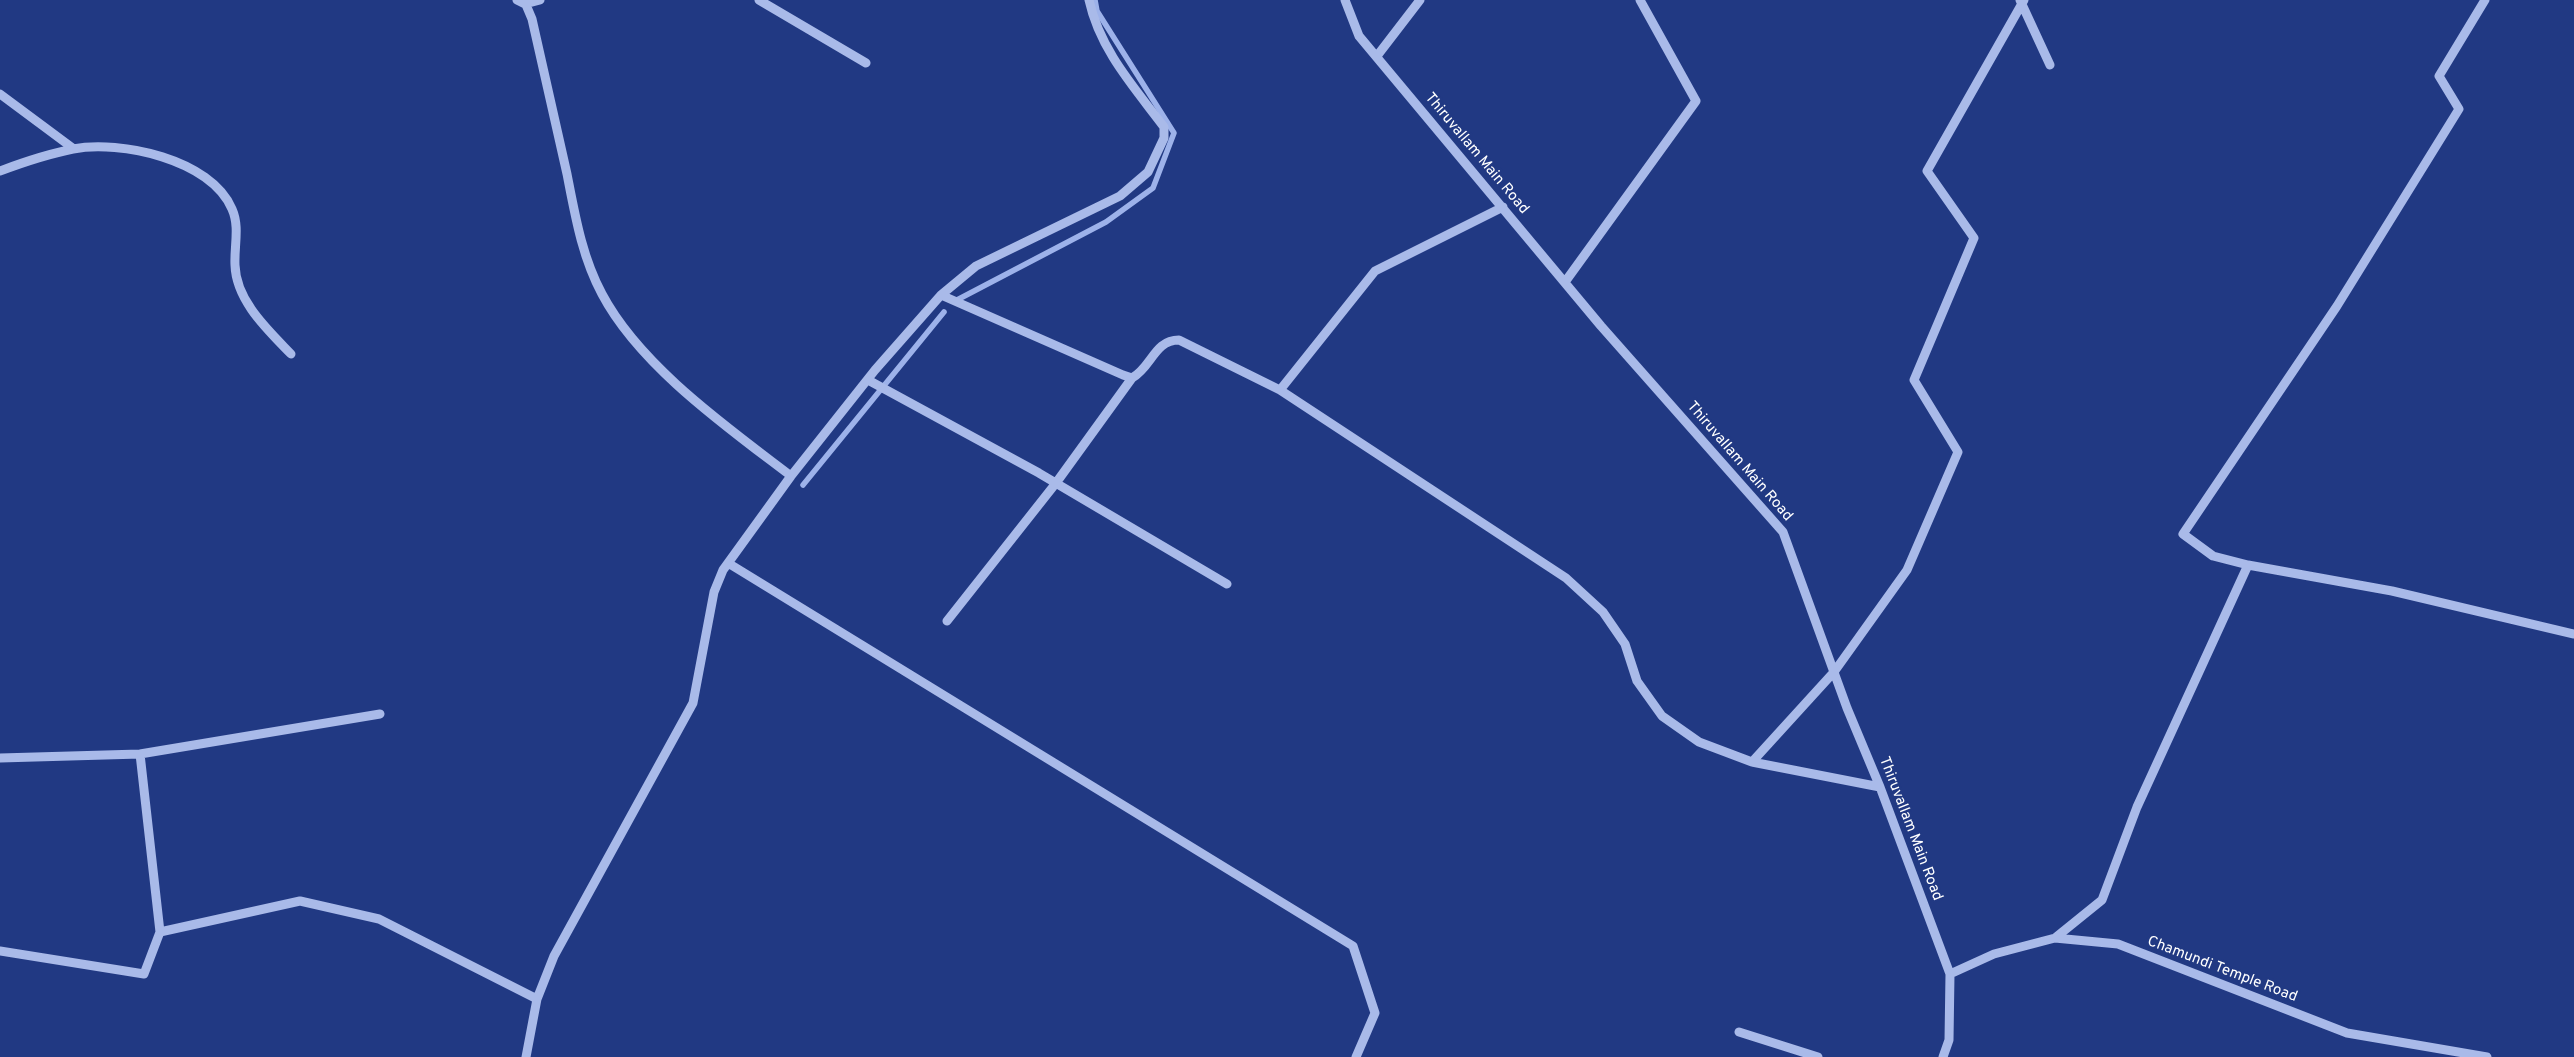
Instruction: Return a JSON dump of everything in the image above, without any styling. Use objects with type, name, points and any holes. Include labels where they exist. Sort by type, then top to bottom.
[{"type":"street","points":[[540,0],[522,1],[532,20],[583,250],[602,294],[627,330],[659,366],[714,416],[791,476]]},
{"type":"street","points":[[759,0],[866,63]]},
{"type":"street","points":[[526,1057],[537,999],[554,956],[693,702],[714,592],[728,563],[791,476],[868,380],[941,295],[976,266],[1120,196],[1148,172],[1164,138],[1164,127],[1121,72],[1104,40],[1089,0]]},
{"type":"street","name":"Thiruvallam Main Road","points":[[1346,0],[1359,36],[1565,282],[1783,532],[1834,672],[1880,787],[1950,974],[1948,1040],[1943,1057]]},
{"type":"street","points":[[1377,56],[1420,0]]},
{"type":"street","points":[[1565,282],[1696,101],[1640,0]]},
{"type":"street","points":[[2485,0],[2439,76],[2459,109],[2337,306],[2183,534],[2213,556],[2248,565],[2392,591],[2574,634]]},
{"type":"street","points":[[2022,1],[2050,65]]},
{"type":"street","points":[[1752,762],[1834,672],[1907,570],[1958,452],[1914,380],[1974,238],[1927,171],[2022,1]]},
{"type":"street","points":[[0,94],[74,149]]},
{"type":"street","points":[[0,170],[29,160],[74,149],[119,148],[177,161],[198,172],[218,190],[232,207],[235,218],[235,267],[246,299],[261,322],[291,354]]},
{"type":"street","points":[[1280,390],[1375,271],[1503,207]]},
{"type":"street","points":[[941,295],[1086,360],[1132,378]]},
{"type":"street","points":[[947,621],[1056,482],[1132,378],[1140,373],[1159,346],[1168,340],[1178,340],[1280,390],[1566,578],[1603,612],[1625,644],[1637,681],[1662,716],[1699,742],[1752,762],[1880,787]]},
{"type":"street","points":[[868,380],[1056,482],[1227,584]]},
{"type":"street","points":[[728,563],[1353,946],[1375,1013],[1356,1057]]},
{"type":"street","points":[[2055,938],[2102,900],[2137,807],[2248,565]]},
{"type":"street","points":[[0,758],[140,754],[380,714]]},
{"type":"street","points":[[0,951],[144,974],[160,932],[140,754]]},
{"type":"street","points":[[160,932],[300,901],[379,918],[537,999]]},
{"type":"street","name":"Chamundi Temple Road","points":[[1950,974],[1994,954],[2055,938],[2118,944],[2347,1033],[2486,1057]]},
{"type":"street","points":[[1739,1032],[1818,1057]]},
{"type":"waterway","points":[[955,301],[1106,222],[1153,188],[1174,133],[1097,11],[1095,0]]},
{"type":"waterway","points":[[803,485],[944,312]]}]
